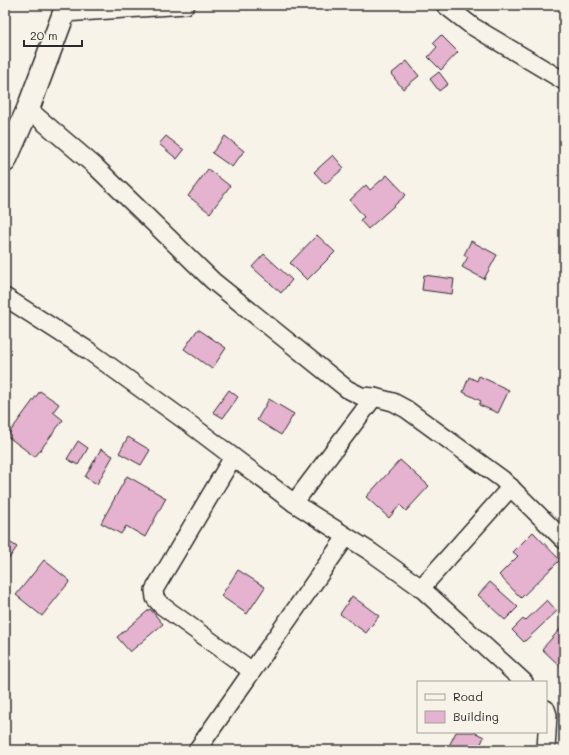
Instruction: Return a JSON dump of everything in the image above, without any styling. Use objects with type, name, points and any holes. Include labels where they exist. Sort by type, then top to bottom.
[{"type":"main road","points":[[5,161],[28,109],[65,9]]},
{"type":"street","points":[[65,9],[186,5]]},
{"type":"street","points":[[445,5],[472,26],[564,81]]},
{"type":"street","points":[[28,109],[96,167],[213,281],[347,389],[361,396],[374,396],[393,402],[406,409],[502,479],[564,540]]},
{"type":"street","points":[[5,297],[89,351],[294,503],[371,552],[421,588],[523,681]]},
{"type":"street","points":[[294,503],[374,396]]},
{"type":"street","points":[[233,457],[154,590],[155,598],[162,605],[252,671]]},
{"type":"street","points":[[421,588],[511,487]]},
{"type":"street","points":[[197,750],[346,537]]},
{"type":"street","points":[[547,712],[547,732]]},
{"type":"street","points":[[546,750],[547,733]]},
{"type":"building","points":[[441,35],[458,52],[441,70],[428,57],[437,47],[433,43]]},
{"type":"building","points":[[407,61],[419,76],[403,89],[391,74]]},
{"type":"building","points":[[439,72],[448,84],[439,91],[430,79]]},
{"type":"building","points":[[166,136],[184,150],[177,159],[159,144]]},
{"type":"building","points":[[225,136],[244,151],[232,167],[212,153]]},
{"type":"building","points":[[333,155],[344,168],[325,184],[314,172]]},
{"type":"building","points":[[208,169],[230,186],[210,213],[188,196]]},
{"type":"building","points":[[387,175],[406,195],[368,229],[360,220],[364,217],[350,200],[366,185],[370,190]]},
{"type":"building","points":[[317,235],[335,252],[307,280],[290,263]]},
{"type":"building","points":[[471,241],[497,255],[484,279],[462,267],[468,257],[464,255]]},
{"type":"building","points":[[264,254],[292,280],[281,293],[252,267]]},
{"type":"building","points":[[424,275],[454,279],[452,294],[422,290]]},
{"type":"building","points":[[198,329],[226,348],[212,369],[184,349]]},
{"type":"building","points":[[479,376],[509,390],[498,413],[479,405],[481,401],[463,392],[469,377],[477,381]]},
{"type":"building","points":[[229,390],[238,397],[223,418],[213,412]]},
{"type":"building","points":[[40,391],[59,404],[53,412],[63,420],[35,457],[7,436]]},
{"type":"building","points":[[269,399],[294,414],[281,435],[257,420]]},
{"type":"building","points":[[128,437],[150,450],[141,465],[119,453]]},
{"type":"building","points":[[78,441],[88,448],[78,465],[67,459]]},
{"type":"building","points":[[101,449],[113,456],[97,484],[85,477]]},
{"type":"building","points":[[400,460],[429,486],[406,511],[400,505],[389,518],[366,497]]},
{"type":"building","points":[[127,476],[166,498],[145,537],[126,526],[121,534],[101,523]]},
{"type":"building","points":[[533,532],[560,560],[521,598],[499,575],[518,556],[513,552]]},
{"type":"building","points":[[5,539],[17,547],[5,564]]},
{"type":"building","points":[[44,560],[70,581],[42,616],[16,595]]},
{"type":"building","points":[[238,570],[265,587],[247,614],[221,596]]},
{"type":"building","points":[[490,582],[518,607],[505,620],[478,595]]},
{"type":"building","points":[[352,596],[379,616],[366,633],[340,614]]},
{"type":"building","points":[[547,600],[557,611],[524,642],[512,630],[523,619],[525,621]]},
{"type":"building","points":[[150,609],[163,624],[130,652],[117,637]]},
{"type":"building","points":[[562,627],[564,628],[564,670],[542,649]]},
{"type":"building","points":[[456,733],[476,733],[484,737],[478,750],[447,750]]}]
